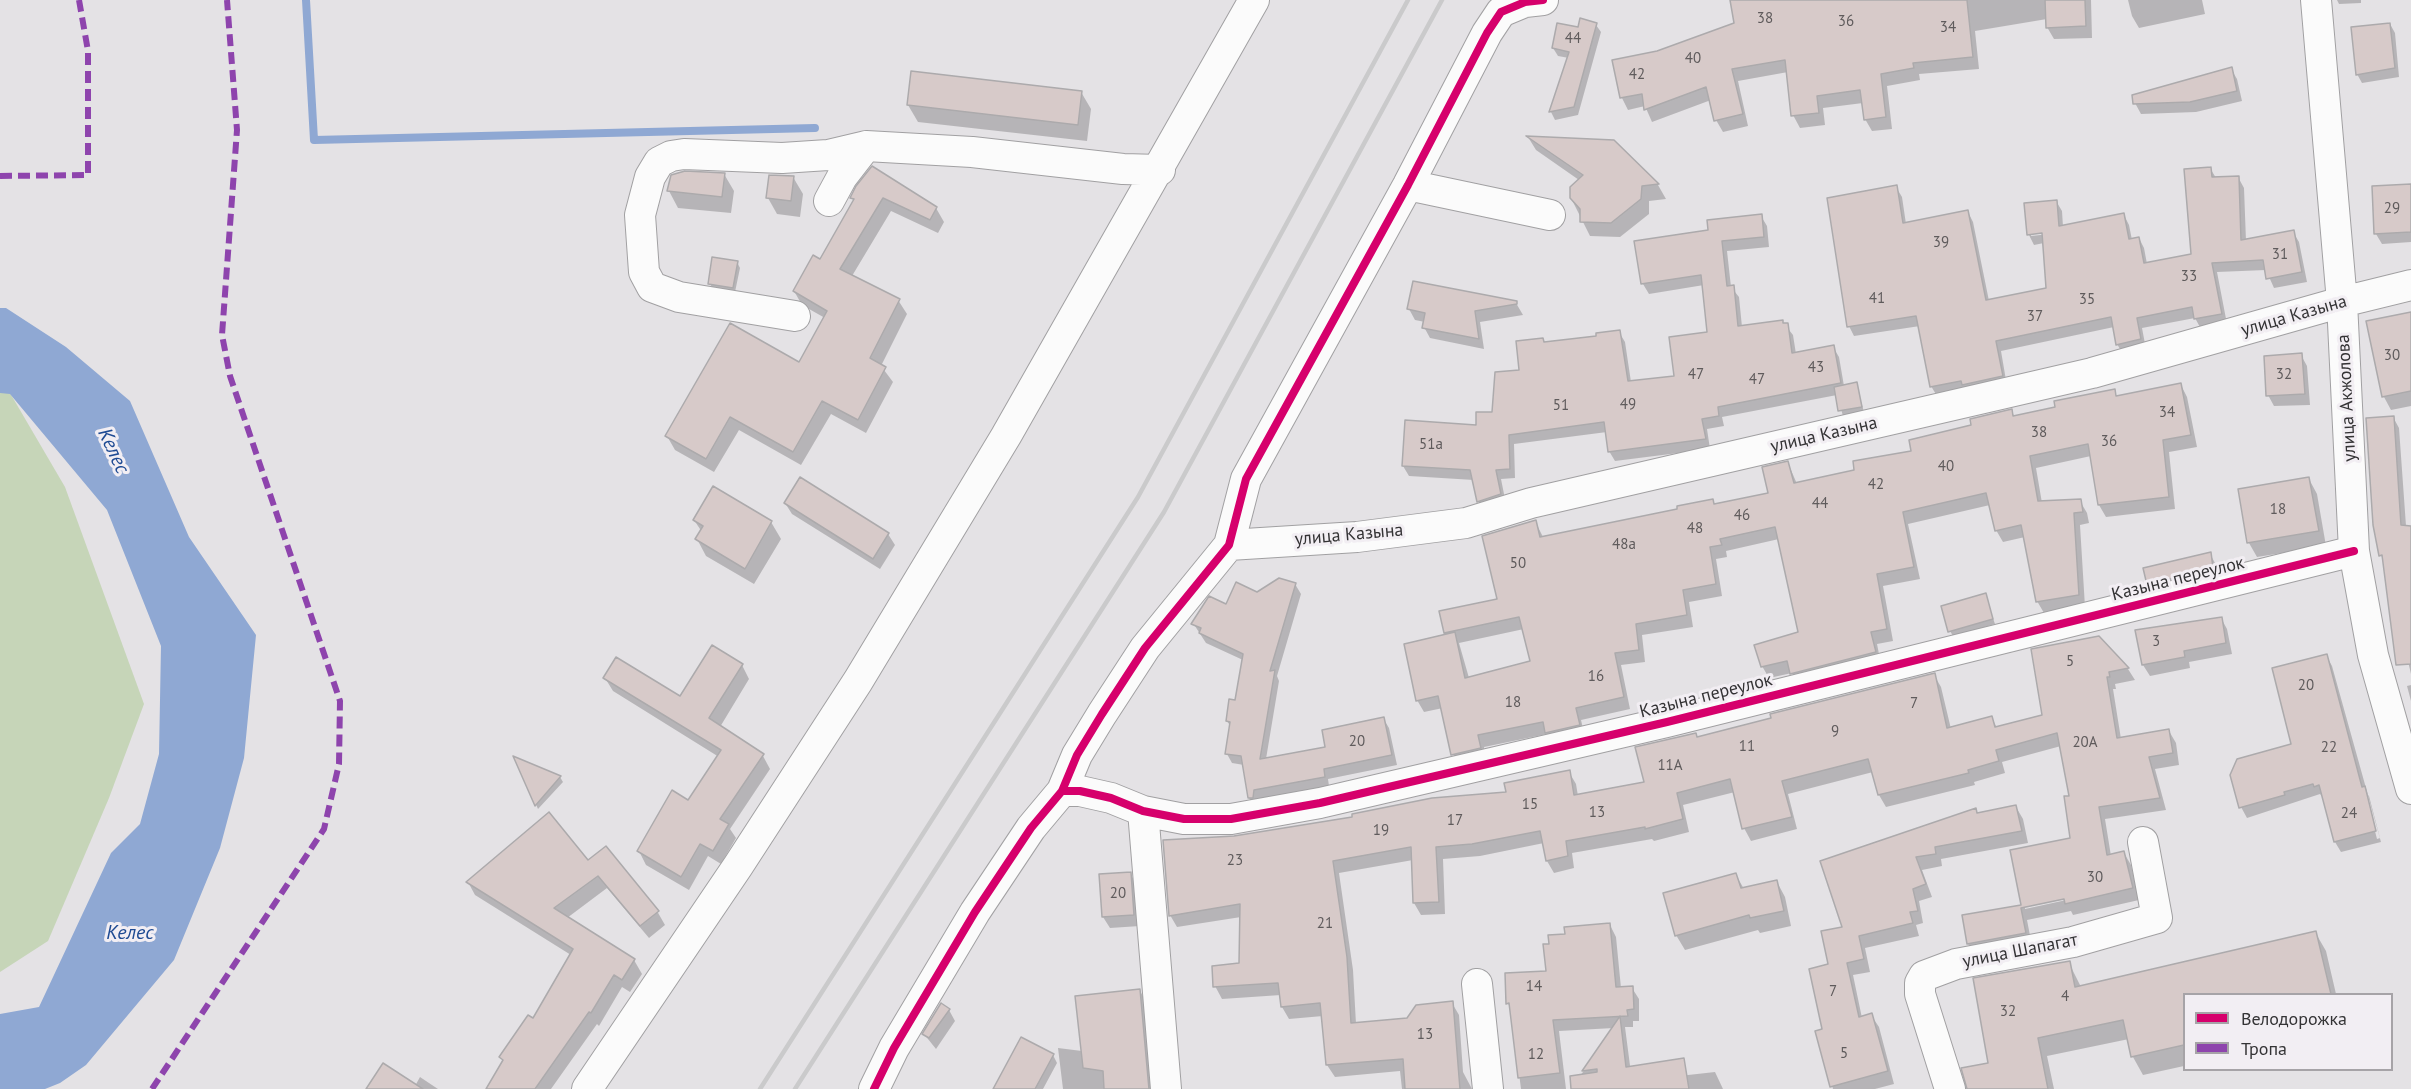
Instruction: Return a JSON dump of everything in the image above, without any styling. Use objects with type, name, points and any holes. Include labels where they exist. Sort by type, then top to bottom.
[{"type":"street","points":[[587,1089],[738,866],[858,681],[1006,436],[1160,170],[1254,0]]},
{"type":"street","points":[[874,1089],[894,1047],[975,912],[1031,828],[1062,791],[1077,755],[1145,648],[1229,545],[1246,479],[1408,185],[1487,33],[1502,12],[1525,2],[1543,0]]},
{"type":"street","name":"улица Акжолова","points":[[2316,0],[2342,302],[2354,551],[2373,655],[2411,789]]},
{"type":"street","points":[[795,316],[679,297],[651,287],[644,273],[640,215],[650,177],[659,162],[671,156],[782,158],[828,155],[866,146],[972,152],[1123,169],[1160,170]]},
{"type":"street","points":[[829,201],[842,177],[866,146]]},
{"type":"street","points":[[1408,185],[1550,215]]},
{"type":"street","name":"улица Казына","points":[[1229,545],[1357,537],[1466,523],[1531,503],[2092,373],[2342,302],[2411,285]]},
{"type":"street","name":"Казына переулок","points":[[1062,791],[1080,791],[1111,798],[1143,811],[1184,819],[1231,819],[1320,803],[1667,722],[2354,551]]},
{"type":"street","points":[[1143,811],[1166,1089]]},
{"type":"street","name":"улица Шапагат","points":[[1950,1089],[1920,994],[1920,983],[1924,976],[1956,964],[2073,942],[2157,918],[2144,842]]},
{"type":"street","points":[[1477,984],[1488,1089]]},
{"type":"green space","points":[[0,393],[10,393],[65,487],[144,704],[109,798],[48,941],[0,972]]},
{"type":"water","name":"Келес","points":[[0,308],[6,308],[66,347],[130,401],[189,537],[256,635],[244,758],[220,848],[174,960],[86,1065],[60,1083],[45,1089],[0,1089],[0,1014],[39,1007],[111,853],[140,824],[159,754],[161,646],[107,510],[10,394],[0,393]]},
{"type":"building","points":[[1730,0],[1967,0],[1973,57],[1913,63],[1914,68],[1881,74],[1886,117],[1864,120],[1860,90],[1817,96],[1819,113],[1791,116],[1785,60],[1732,69],[1743,114],[1714,121],[1706,87],[1644,110],[1642,94],[1620,98],[1612,60],[1657,51],[1734,23]]},
{"type":"building","points":[[2045,0],[2085,0],[2086,26],[2046,28]]},
{"type":"building","points":[[1580,18],[1597,23],[1574,107],[1549,112],[1569,52],[1552,48],[1557,23],[1578,27]]},
{"type":"building","points":[[2390,23],[2395,68],[2356,75],[2351,27]]},
{"type":"building","points":[[2232,67],[2237,91],[2190,102],[2133,104],[2132,95]]},
{"type":"building","points":[[911,71],[1082,91],[1078,125],[907,105]]},
{"type":"building","points":[[1526,136],[1614,140],[1659,184],[1642,186],[1641,199],[1611,223],[1580,222],[1580,209],[1570,198],[1570,187],[1583,175]]},
{"type":"building","points":[[872,166],[937,207],[930,220],[883,198],[840,269],[900,299],[870,358],[886,367],[858,420],[822,401],[793,452],[730,417],[706,459],[665,436],[730,323],[799,362],[827,311],[793,291],[813,255],[820,259],[854,199],[850,198],[856,186]]},
{"type":"building","points":[[2211,167],[2212,177],[2239,176],[2241,240],[2294,230],[2302,272],[2266,279],[2263,260],[2212,263],[2222,314],[2194,319],[2192,307],[2137,318],[2141,339],[2116,345],[2111,317],[1996,341],[2003,376],[1962,385],[1961,381],[1930,387],[1916,316],[1847,327],[1827,198],[1897,185],[1903,223],[1968,210],[1986,300],[2046,288],[2042,233],[2027,235],[2024,203],[2057,200],[2059,226],[2124,213],[2129,239],[2139,237],[2144,263],[2191,254],[2184,169]]},
{"type":"building","points":[[685,171],[725,173],[722,197],[667,191],[671,175]]},
{"type":"building","points":[[769,175],[794,176],[791,201],[766,198]]},
{"type":"building","points":[[2411,184],[2411,232],[2374,234],[2372,186]]},
{"type":"building","points":[[1762,214],[1764,237],[1722,241],[1727,286],[1734,285],[1738,326],[1783,320],[1783,323],[1788,323],[1792,353],[1834,345],[1841,383],[1718,407],[1719,416],[1702,419],[1706,439],[1608,452],[1604,422],[1509,435],[1510,469],[1496,470],[1501,494],[1477,502],[1470,470],[1402,466],[1405,420],[1476,425],[1476,412],[1492,412],[1495,372],[1519,370],[1516,341],[1543,338],[1544,342],[1596,336],[1596,333],[1620,330],[1628,381],[1674,376],[1669,337],[1707,332],[1701,275],[1641,284],[1634,241],[1708,230],[1707,220]]},
{"type":"building","points":[[712,257],[738,261],[733,288],[708,284]]},
{"type":"building","points":[[1413,281],[1517,301],[1517,304],[1475,311],[1479,339],[1422,328],[1425,313],[1407,309]]},
{"type":"building","points":[[2411,312],[2411,391],[2382,397],[2366,321]]},
{"type":"building","points":[[2302,353],[2305,394],[2266,396],[2264,356]]},
{"type":"building","points":[[1857,382],[1862,407],[1838,411],[1834,387]]},
{"type":"building","points":[[2181,383],[2191,435],[2163,440],[2169,497],[2098,505],[2088,444],[2030,456],[2038,501],[2081,499],[2083,512],[2074,513],[2079,595],[2036,602],[2021,525],[1995,531],[1986,493],[1903,512],[1914,567],[1877,574],[1887,629],[1871,632],[1876,652],[1790,674],[1787,661],[1761,667],[1754,645],[1798,632],[1775,527],[1720,539],[1722,545],[1710,547],[1716,584],[1683,590],[1687,615],[1636,624],[1639,650],[1615,653],[1624,697],[1576,708],[1580,725],[1545,733],[1543,722],[1478,735],[1481,748],[1451,755],[1438,696],[1416,701],[1404,644],[1455,632],[1465,678],[1530,661],[1519,617],[1444,633],[1439,611],[1497,599],[1482,536],[1536,520],[1540,537],[1677,509],[1677,506],[1713,499],[1714,504],[1768,493],[1762,467],[1788,461],[1794,483],[1854,470],[1853,461],[1911,451],[1909,440],[1971,425],[1970,419],[2012,409],[2013,416],[2055,407],[2054,401],[2115,389],[2116,396]]},
{"type":"building","points":[[2394,416],[2401,525],[2411,526],[2411,664],[2396,665],[2382,555],[2379,556],[2373,525],[2366,418]]},
{"type":"building","points":[[800,477],[889,533],[873,559],[784,503]]},
{"type":"building","points":[[2309,477],[2319,531],[2247,543],[2238,489]]},
{"type":"building","points":[[713,486],[772,521],[745,569],[695,539],[703,526],[693,520]]},
{"type":"building","points":[[2211,552],[2213,568],[2147,585],[2143,568]]},
{"type":"building","points":[[1279,578],[1296,583],[1270,671],[1275,670],[1260,759],[1325,747],[1322,730],[1384,717],[1392,755],[1324,769],[1325,777],[1254,790],[1253,798],[1248,798],[1241,756],[1225,754],[1230,722],[1226,721],[1229,699],[1235,700],[1243,654],[1199,633],[1201,628],[1191,624],[1209,596],[1226,604],[1236,582],[1257,592]]},
{"type":"building","points":[[1986,593],[1993,619],[1948,632],[1941,606]]},
{"type":"building","points":[[2222,617],[2226,643],[2184,651],[2185,657],[2142,665],[2135,630]]},
{"type":"building","points":[[2099,636],[2129,668],[2109,672],[2110,677],[2107,677],[2117,738],[2169,729],[2173,753],[2149,757],[2160,798],[2099,807],[2107,855],[2124,851],[2133,888],[2065,904],[2064,899],[2021,908],[2026,933],[1967,944],[1962,915],[2021,905],[2010,850],[2070,838],[2064,796],[2069,796],[2057,733],[1996,750],[1999,761],[1968,770],[1969,773],[1878,795],[1868,759],[1782,781],[1792,817],[1742,829],[1730,779],[1677,793],[1683,819],[1645,829],[1645,827],[1566,841],[1568,856],[1546,861],[1540,831],[1472,844],[1436,847],[1439,902],[1413,903],[1411,847],[1333,861],[1347,957],[1351,1023],[1407,1018],[1416,1005],[1453,1001],[1460,1089],[1405,1089],[1403,1059],[1326,1065],[1320,1003],[1281,1007],[1278,983],[1213,987],[1212,966],[1239,963],[1240,904],[1169,916],[1163,840],[1234,836],[1352,817],[1352,814],[1432,798],[1506,792],[1504,783],[1570,770],[1574,795],[1644,782],[1635,747],[1696,733],[1697,737],[1771,718],[1770,714],[1935,673],[1947,728],[1992,716],[1995,727],[2042,715],[2031,649]]},
{"type":"building","points":[[712,645],[743,664],[709,718],[764,754],[720,819],[729,824],[713,851],[700,844],[681,877],[637,851],[672,790],[688,800],[721,750],[603,678],[616,657],[680,696]]},
{"type":"building","points":[[2327,654],[2376,831],[2334,842],[2319,785],[2314,787],[2313,784],[2284,792],[2285,795],[2239,808],[2230,775],[2237,759],[2291,744],[2272,668]]},
{"type":"building","points":[[513,756],[561,776],[535,806]]},
{"type":"building","points":[[2016,805],[2022,831],[1935,847],[1936,854],[1916,857],[1926,884],[1913,889],[1918,911],[1910,912],[1913,923],[1859,936],[1864,959],[1847,963],[1859,1017],[1872,1013],[1888,1071],[1830,1087],[1815,1031],[1822,1029],[1809,969],[1828,964],[1821,931],[1842,927],[1820,861],[1976,808],[1977,813]]},
{"type":"building","points":[[549,812],[588,860],[606,846],[659,911],[640,926],[598,876],[554,908],[635,959],[622,980],[614,975],[591,1013],[589,1012],[535,1089],[486,1089],[503,1060],[499,1057],[528,1015],[533,1018],[573,949],[466,882]]},
{"type":"building","points":[[1131,872],[1134,915],[1102,917],[1099,874]]},
{"type":"building","points":[[1736,873],[1741,888],[1777,880],[1784,911],[1750,918],[1749,915],[1675,936],[1663,893]]},
{"type":"building","points":[[1610,923],[1616,987],[1633,986],[1634,1009],[1627,1010],[1628,1016],[1553,1020],[1560,1073],[1518,1078],[1509,1003],[1506,1004],[1505,973],[1546,971],[1543,944],[1549,944],[1548,935],[1565,934],[1564,927]]},
{"type":"building","points":[[2316,931],[2331,993],[2183,993],[2183,1045],[2131,1057],[2123,1020],[2038,1038],[2048,1089],[1967,1089],[1961,1068],[1988,1063],[1973,978],[2070,961],[2075,987]]},
{"type":"building","points":[[1140,989],[1149,1089],[1104,1089],[1103,1071],[1083,1068],[1075,996]]},
{"type":"building","points":[[941,1003],[950,1009],[929,1038],[922,1034]]},
{"type":"building","points":[[1620,1016],[1626,1067],[1684,1058],[1689,1089],[1571,1089],[1570,1076],[1597,1072],[1597,1069],[1582,1071]]},
{"type":"building","points":[[1021,1037],[1054,1054],[1035,1089],[993,1089]]},
{"type":"building","points":[[383,1063],[423,1089],[366,1089]]},
{"type":"waterway","points":[[306,0],[314,140],[815,128]]},
{"type":"railway","points":[[760,1089],[1138,497],[1408,0]]},
{"type":"railway","points":[[795,1089],[1164,512],[1442,0]]},
{"type":"marked path","points":[[0,176],[88,175],[88,51],[79,0]]},
{"type":"marked path","points":[[152,1089],[324,829],[339,764],[340,701],[230,376],[222,335],[237,130],[227,0]]},
{"type":"cycle path","points":[[874,1089],[894,1048],[975,912],[1031,828],[1062,791],[1077,755],[1145,648],[1229,545],[1246,479],[1408,185],[1487,33],[1501,12],[1525,2],[1543,0]]},
{"type":"cycle path","points":[[1062,791],[1080,791],[1111,798],[1143,811],[1184,819],[1231,819],[1320,803],[1667,722],[2354,551]]}]
